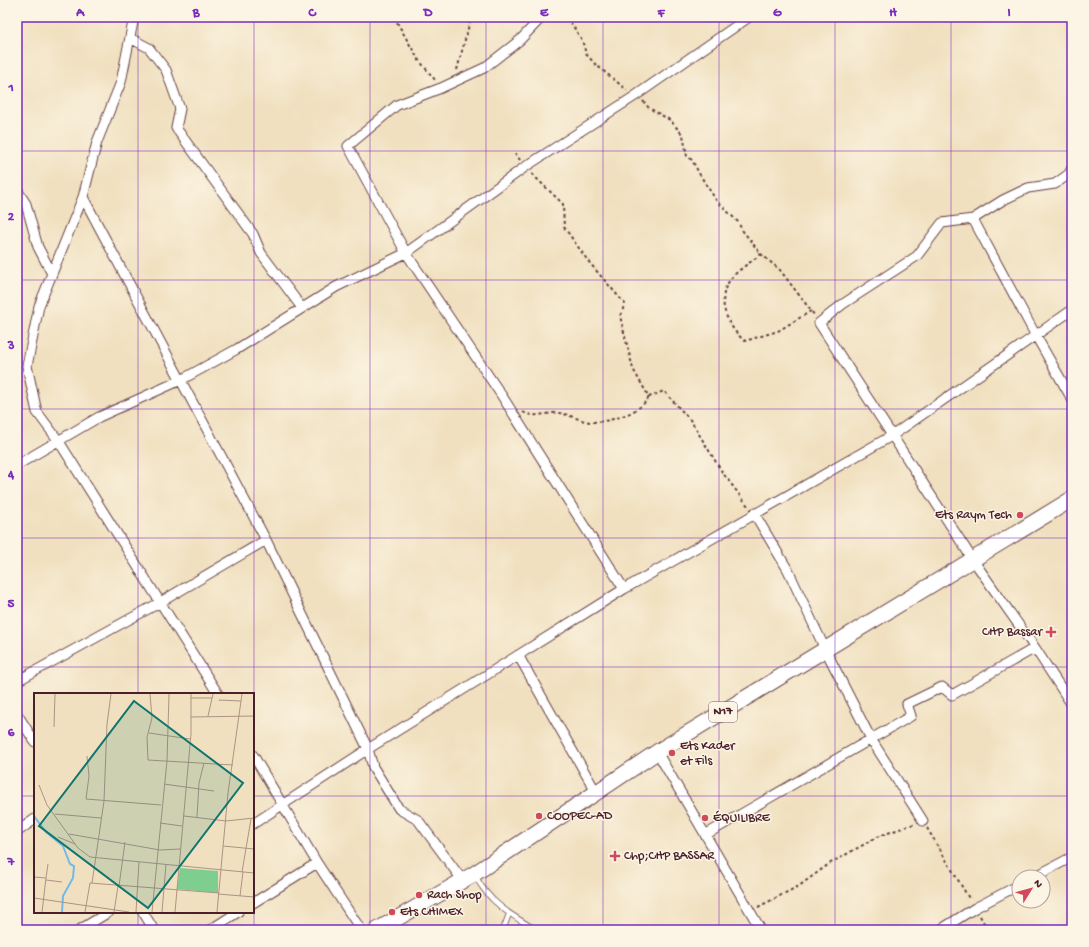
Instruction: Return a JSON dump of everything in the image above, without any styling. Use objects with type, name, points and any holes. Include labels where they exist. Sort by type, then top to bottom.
[{"type":"main road","name":"N17","points":[[377,930],[468,877],[657,752],[1072,499]]},
{"type":"street","points":[[134,17],[121,82],[97,142],[83,197],[39,306],[26,366],[37,412],[58,440],[159,603],[217,693]]},
{"type":"street","points":[[542,17],[520,40],[484,68],[453,83],[397,105],[348,146],[406,253],[502,396],[624,589]]},
{"type":"street","points":[[17,465],[99,417],[181,380],[237,349],[336,287],[406,253],[525,167],[635,96],[749,17]]},
{"type":"street","points":[[130,38],[149,48],[166,70],[180,109],[176,128],[253,234],[261,253],[302,308]]},
{"type":"street","points":[[1072,168],[1069,174],[1054,184],[1028,188],[1003,200],[973,219],[942,223],[917,256],[843,304],[820,323],[973,560],[1035,648],[1072,705]]},
{"type":"street","points":[[17,186],[19,193],[26,204],[38,247],[52,274]]},
{"type":"street","points":[[83,197],[266,540],[368,749],[373,767],[398,809],[418,820],[468,877]]},
{"type":"street","points":[[973,219],[1072,399]]},
{"type":"street","points":[[254,823],[368,749],[624,589],[754,513],[893,435],[1072,310]]},
{"type":"street","points":[[754,513],[788,570],[825,649],[871,739],[923,821]]},
{"type":"street","points":[[17,681],[159,603],[266,540]]},
{"type":"street","points":[[705,835],[911,716],[907,704],[942,687],[952,694],[1035,648]]},
{"type":"street","points":[[518,656],[596,792]]},
{"type":"street","points":[[17,714],[34,740]]},
{"type":"street","points":[[657,752],[761,930]]},
{"type":"street","points":[[254,757],[317,863],[361,930]]},
{"type":"street","points":[[17,832],[34,820]]},
{"type":"street","points":[[1049,869],[1072,857]]},
{"type":"street","points":[[254,902],[317,863]]},
{"type":"street","points":[[940,930],[975,908],[1011,889]]},
{"type":"street","points":[[79,930],[107,913]]},
{"type":"street","points":[[144,913],[154,930]]},
{"type":"street","points":[[210,930],[236,913]]},
{"type":"lane","points":[[468,877],[494,903],[509,914],[537,930]]},
{"type":"lane","points":[[503,930],[509,914]]},
{"type":"path","points":[[394,17],[418,59],[441,88]]},
{"type":"path","points":[[453,83],[472,17]]},
{"type":"path","points":[[567,17],[582,40],[586,54],[596,65],[642,100],[650,108],[670,120],[684,135],[687,156],[692,160],[716,200],[733,215],[761,254],[780,270],[820,323]]},
{"type":"path","points":[[515,153],[525,167],[563,204],[564,227],[588,261],[625,304],[620,316],[632,369],[649,397]]},
{"type":"path","points":[[761,254],[733,276],[727,283],[724,293],[724,303],[727,317],[740,337],[744,340],[748,340],[777,332],[811,311]]},
{"type":"path","points":[[520,410],[532,416],[561,414],[592,422],[617,418],[643,405],[649,397],[664,391],[691,421],[722,472],[754,513]]},
{"type":"path","points":[[750,911],[799,886],[829,864],[879,836],[923,821],[988,930]]},
{"type":"place","name":"Ets Raym Tech","points":[[1020,515]]},
{"type":"place","name":"CHP Bassar","points":[[1051,632]]},
{"type":"place","name":"Ets Kader et Fils","points":[[672,753]]},
{"type":"place","name":"COOPEC-AD","points":[[539,816]]},
{"type":"place","name":"ÉQUILIBRE","points":[[705,818]]},
{"type":"place","name":"Chp;CHP BASSAR","points":[[615,856]]},
{"type":"place","name":"Rach Shop","points":[[419,895]]},
{"type":"place","name":"Ets CHIMEX","points":[[392,912]]}]
